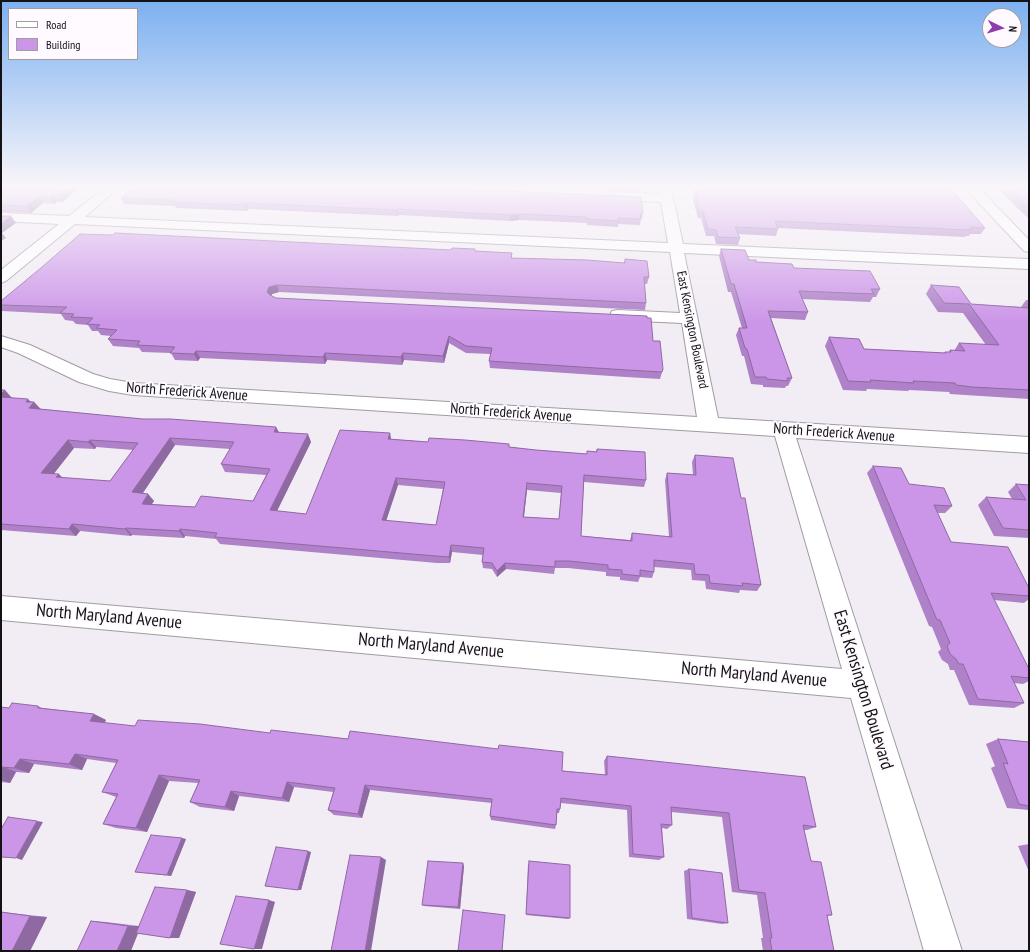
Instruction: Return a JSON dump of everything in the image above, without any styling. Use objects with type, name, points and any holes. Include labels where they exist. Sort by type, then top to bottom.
[{"type":"street","points":[[1,278],[57,232]]},
{"type":"street","points":[[331,232],[1029,264]]},
{"type":"street","name":"East Kensington Boulevard","points":[[674,232],[709,425]]},
{"type":"street","points":[[1014,232],[1029,248]]},
{"type":"street","points":[[605,314],[689,318]]},
{"type":"street","name":"North Frederick Avenue","points":[[1,341],[24,349],[86,378],[133,390],[1029,445]]},
{"type":"street","name":"East Kensington Boulevard","points":[[783,429],[943,951]]},
{"type":"street","name":"North Maryland Avenue","points":[[1,608],[862,685]]},
{"type":"building","points":[[717,232],[737,232],[740,238],[718,237]]},
{"type":"building","points":[[115,233],[451,250],[452,248],[475,249],[475,251],[512,253],[511,258],[587,260],[625,263],[625,259],[647,261],[649,277],[644,277],[646,303],[277,285],[269,287],[267,292],[276,298],[647,316],[647,318],[651,318],[653,341],[660,341],[663,369],[662,372],[489,361],[492,348],[466,346],[449,336],[443,356],[403,353],[401,357],[325,353],[323,357],[196,351],[194,354],[170,353],[175,347],[137,345],[140,341],[108,339],[117,330],[96,328],[100,325],[87,324],[93,318],[71,317],[74,314],[60,313],[67,307],[1,305],[1,301],[80,234],[113,235]]},
{"type":"building","points":[[721,249],[745,250],[749,260],[756,260],[756,262],[792,264],[794,268],[870,271],[880,289],[871,289],[874,294],[799,291],[808,312],[768,311],[792,378],[787,378],[788,381],[767,379],[766,377],[755,377],[739,328],[747,328],[734,284],[731,284]]},
{"type":"building","points":[[931,285],[959,287],[971,304],[1029,308],[1029,390],[972,387],[956,385],[955,383],[913,381],[914,383],[870,380],[871,382],[848,381],[829,337],[859,339],[864,349],[946,353],[945,352],[951,352],[950,350],[965,351],[959,343],[999,345],[969,304],[944,303]]},
{"type":"building","points":[[1,397],[28,399],[26,402],[34,402],[29,408],[143,419],[171,419],[276,427],[274,432],[308,434],[270,510],[306,514],[340,430],[390,433],[388,439],[428,442],[429,438],[465,440],[509,444],[509,447],[587,454],[587,451],[597,452],[597,449],[645,452],[646,480],[584,475],[581,536],[632,541],[632,533],[672,537],[667,473],[696,475],[695,455],[733,458],[741,498],[745,498],[761,585],[742,583],[743,586],[710,583],[709,575],[695,574],[694,564],[654,560],[654,572],[640,570],[640,576],[622,574],[622,570],[608,569],[608,565],[569,561],[555,561],[555,567],[505,563],[497,571],[492,563],[482,562],[484,548],[451,545],[449,557],[215,537],[217,533],[180,529],[179,531],[125,529],[72,524],[69,529],[1,524]],"holes":[[[170,438],[234,442],[221,464],[270,469],[253,501],[201,496],[195,507],[142,504],[148,494],[132,492]],[[68,440],[138,443],[110,481],[56,477],[59,474],[41,473]],[[396,478],[445,482],[436,525],[382,520]],[[527,483],[562,486],[559,519],[523,517]]]},
{"type":"building","points":[[873,466],[901,468],[909,484],[944,488],[952,506],[934,505],[951,542],[1008,547],[1029,588],[1029,596],[991,593],[1029,669],[1029,678],[1011,676],[1024,703],[978,699],[963,664],[959,664],[950,654],[947,646],[950,643],[940,620],[937,620]]},
{"type":"building","points":[[1016,484],[1029,485],[1029,530],[1003,528],[986,497],[1026,500]]},
{"type":"building","points":[[12,703],[38,706],[38,708],[94,714],[90,721],[135,726],[138,720],[200,724],[270,733],[271,730],[348,739],[350,731],[498,749],[499,745],[563,752],[562,771],[607,775],[607,756],[805,777],[816,827],[803,825],[811,861],[821,862],[832,915],[827,915],[834,951],[772,951],[770,938],[772,938],[765,893],[739,890],[729,813],[671,807],[672,825],[661,824],[664,857],[633,854],[631,806],[561,798],[560,809],[557,809],[556,825],[490,816],[492,799],[365,785],[358,814],[328,810],[335,788],[287,782],[282,798],[231,791],[225,807],[190,802],[200,780],[159,775],[136,828],[103,824],[118,794],[102,792],[118,760],[75,754],[69,764],[20,759],[14,768],[1,767],[1,707],[9,708]]},
{"type":"building","points":[[998,739],[1029,742],[1029,806],[1019,804],[1003,763],[1008,764]]},
{"type":"building","points":[[8,817],[37,821],[16,858],[1,857],[1,829]]},
{"type":"building","points":[[151,835],[182,838],[167,875],[135,872]]},
{"type":"building","points":[[276,847],[308,851],[298,890],[265,886]]},
{"type":"building","points":[[350,855],[381,857],[365,951],[331,951]]},
{"type":"building","points":[[428,861],[463,863],[458,907],[422,905]]},
{"type":"building","points":[[529,861],[570,865],[570,918],[526,914]]},
{"type":"building","points":[[689,869],[722,873],[728,923],[692,918]]},
{"type":"building","points":[[155,887],[187,890],[170,938],[136,933]]},
{"type":"building","points":[[236,896],[269,900],[254,949],[220,944]]},
{"type":"building","points":[[463,910],[505,915],[502,951],[458,951]]},
{"type":"building","points":[[1,912],[30,916],[12,951],[1,951]]},
{"type":"building","points":[[91,921],[128,926],[117,951],[77,951]]}]
